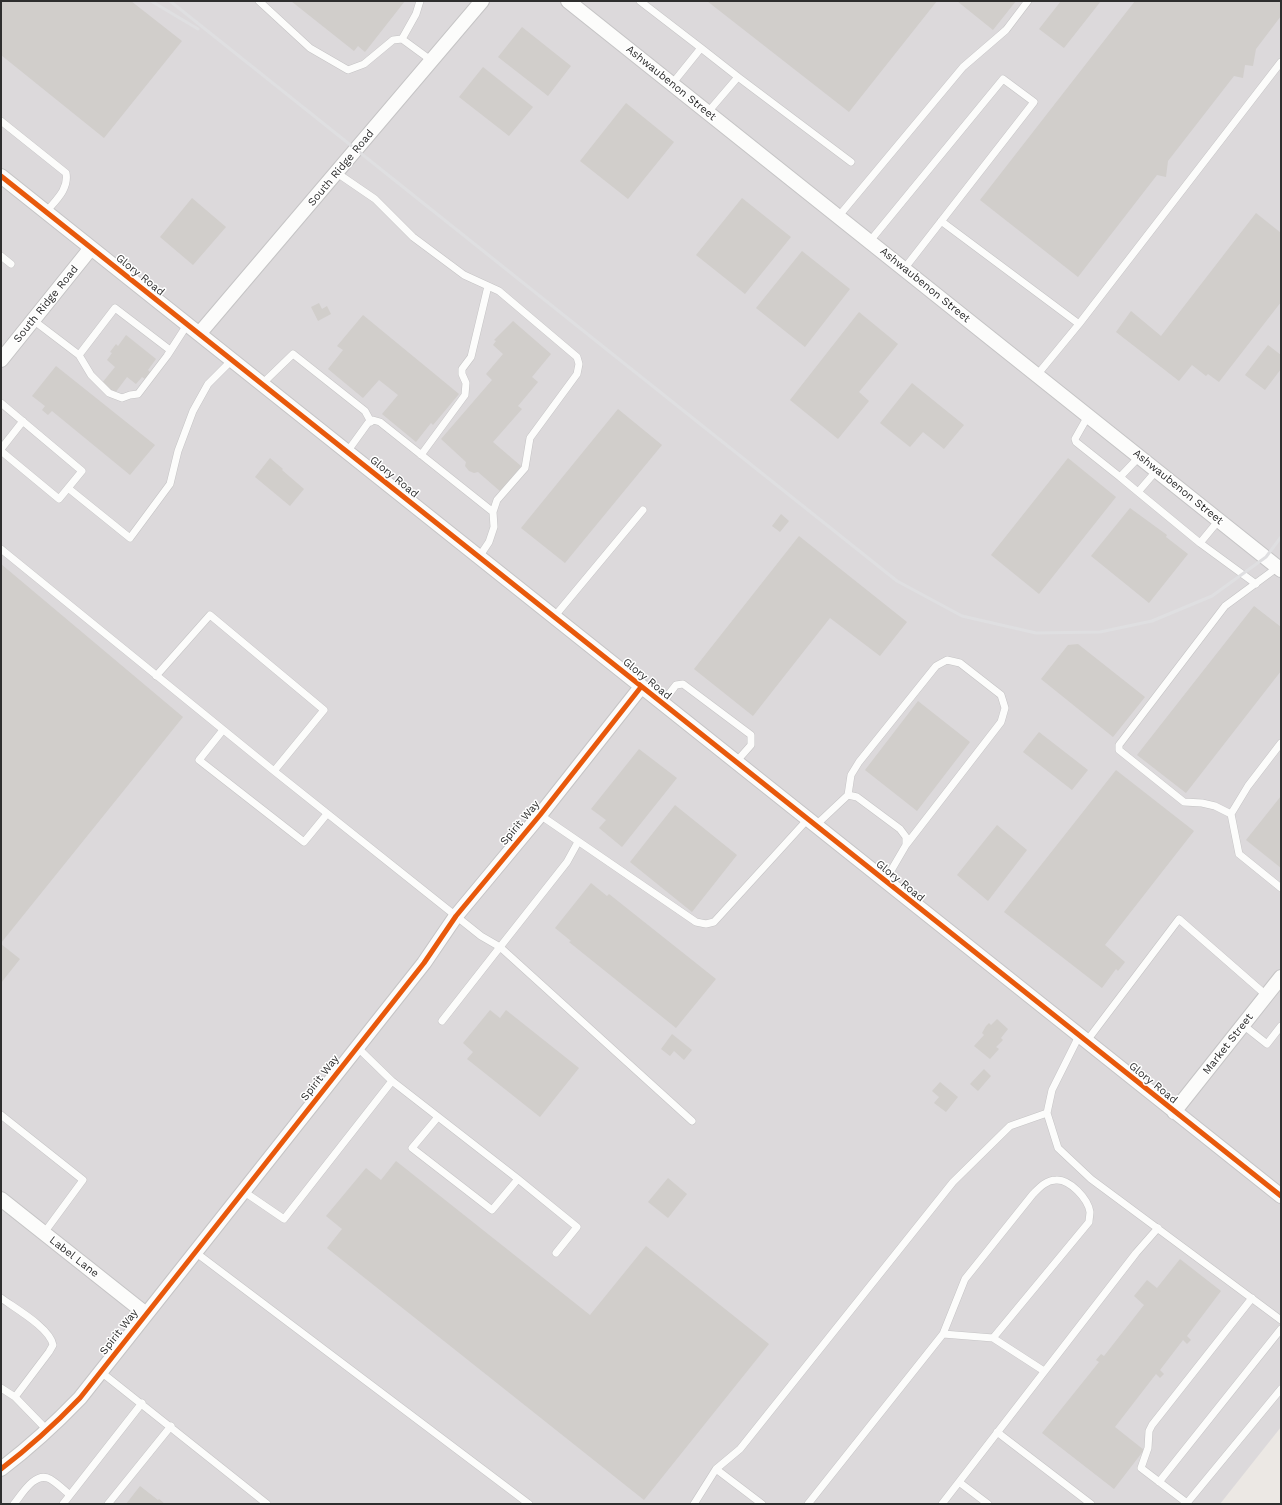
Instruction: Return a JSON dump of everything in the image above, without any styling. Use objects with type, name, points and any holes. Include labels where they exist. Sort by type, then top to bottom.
[{"type":"street","name":"South Ridge Road","points":[[199,334],[482,1]]},
{"type":"street","name":"Ashwaubenon Street","points":[[568,1],[1279,568]]},
{"type":"street","name":"Glory Road","points":[[1,176],[1082,1039],[1281,1196]]},
{"type":"street","name":"South Ridge Road","points":[[1,360],[91,248]]},
{"type":"street","name":"Spirit Way","points":[[1,1469],[48,1431],[80,1398],[424,963],[456,916],[540,815],[641,687]]},
{"type":"street","name":"Market Street","points":[[1174,1112],[1281,976]]},
{"type":"street","name":"Label Lane","points":[[1,1199],[146,1314]]},
{"type":"lane","points":[[260,1],[310,48],[348,70],[364,64],[393,40],[402,38],[416,14],[420,1]]},
{"type":"lane","points":[[640,1],[851,162]]},
{"type":"lane","points":[[838,216],[963,67],[1006,30],[1028,1]]},
{"type":"lane","points":[[402,38],[432,61]]},
{"type":"lane","points":[[672,84],[701,48]]},
{"type":"lane","points":[[1037,375],[1079,324],[1281,62]]},
{"type":"lane","points":[[708,112],[738,77]]},
{"type":"lane","points":[[870,241],[1003,79],[1034,102],[904,269]]},
{"type":"lane","points":[[1,121],[66,173],[68,181],[65,188],[46,212]]},
{"type":"lane","points":[[337,173],[376,198],[413,237],[464,275],[499,291],[577,357],[579,364],[576,374],[530,438],[525,468],[498,500],[493,512],[494,527],[489,542],[479,557]]},
{"type":"lane","points":[[941,221],[1079,324]]},
{"type":"lane","points":[[1,256],[11,264]]},
{"type":"lane","points":[[421,455],[465,395],[466,383],[462,374],[462,369],[471,357],[488,286]]},
{"type":"lane","points":[[79,355],[115,308],[170,350]]},
{"type":"lane","points":[[33,320],[79,355],[91,375],[109,393],[122,398],[138,394],[167,356],[187,325]]},
{"type":"lane","points":[[262,384],[294,354],[365,411],[371,422]]},
{"type":"lane","points":[[68,488],[130,538],[170,484],[178,451],[197,404],[208,384],[232,360]]},
{"type":"lane","points":[[1,403],[23,421],[82,471],[59,499],[1,450],[23,421]]},
{"type":"lane","points":[[1088,416],[1075,439],[1076,442],[1200,543],[1256,584]]},
{"type":"lane","points":[[347,452],[373,420],[380,422],[493,512]]},
{"type":"lane","points":[[1120,477],[1139,457]]},
{"type":"lane","points":[[1138,492],[1157,470]]},
{"type":"lane","points":[[554,617],[644,510]]},
{"type":"lane","points":[[1200,543],[1219,520]]},
{"type":"lane","points":[[1,549],[327,814],[481,936],[500,947],[692,1121]]},
{"type":"lane","points":[[1231,814],[1215,806],[1202,803],[1184,802],[1119,750],[1119,745],[1225,606],[1279,568]]},
{"type":"lane","points":[[156,676],[210,615],[324,710],[274,771]]},
{"type":"lane","points":[[540,815],[696,922],[706,924],[714,922],[811,823],[848,795],[852,775],[859,762],[936,666],[947,660],[960,663],[1001,695],[1005,708],[1001,722],[906,845],[885,881]]},
{"type":"lane","points":[[662,703],[676,685],[683,684],[751,735],[751,745],[736,762]]},
{"type":"lane","points":[[223,730],[200,760],[304,842],[327,814]]},
{"type":"lane","points":[[1281,743],[1248,786],[1231,814],[1239,854],[1281,888]]},
{"type":"lane","points":[[848,795],[857,797],[900,829],[906,837],[906,845]]},
{"type":"lane","points":[[442,1022],[567,862],[578,842]]},
{"type":"lane","points":[[1266,995],[1180,919],[1082,1039],[1052,1090],[1047,1113],[1058,1148],[1091,1179],[1281,1320]]},
{"type":"lane","points":[[1243,1025],[1267,1044],[1281,1026]]},
{"type":"lane","points":[[357,1047],[392,1081],[577,1227],[556,1253]]},
{"type":"lane","points":[[243,1191],[284,1219],[392,1081]]},
{"type":"lane","points":[[694,1504],[716,1469],[740,1449],[953,1182],[1010,1126],[1047,1113]]},
{"type":"lane","points":[[1,1115],[83,1180],[44,1233]]},
{"type":"lane","points":[[438,1117],[412,1148],[486,1206],[492,1210],[518,1179]]},
{"type":"lane","points":[[808,1504],[943,1334],[965,1280],[1032,1194],[1044,1183],[1056,1180],[1066,1183],[1081,1194],[1090,1212],[1089,1222],[993,1338]]},
{"type":"lane","points":[[942,1504],[1136,1253],[1158,1228]]},
{"type":"lane","points":[[195,1252],[529,1504]]},
{"type":"lane","points":[[1,1298],[45,1331],[52,1339],[54,1345],[15,1397]]},
{"type":"lane","points":[[1252,1298],[1149,1431],[1148,1448],[1141,1468],[1187,1503],[1281,1389]]},
{"type":"lane","points":[[1159,1482],[1281,1329]]},
{"type":"lane","points":[[943,1334],[993,1338],[1044,1371]]},
{"type":"lane","points":[[101,1372],[171,1426],[267,1504]]},
{"type":"lane","points":[[1,1388],[15,1397],[48,1431]]},
{"type":"lane","points":[[63,1504],[142,1403]]},
{"type":"lane","points":[[108,1504],[171,1426]]},
{"type":"lane","points":[[997,1432],[1091,1504]]},
{"type":"lane","points":[[716,1469],[762,1504]]},
{"type":"lane","points":[[14,1504],[31,1484],[42,1478],[50,1479],[70,1496]]},
{"type":"lane","points":[[958,1482],[988,1504]]},
{"type":"shaded area","points":[[1,1],[1281,1],[1281,1427],[1220,1504],[1,1504]]},
{"type":"building","points":[[1,1],[131,1],[182,41],[104,138],[1,55]]},
{"type":"building","points":[[291,1],[405,1],[365,52],[358,46],[354,51]]},
{"type":"building","points":[[707,1],[937,1],[849,112]]},
{"type":"building","points":[[957,1],[1016,1],[993,30]]},
{"type":"building","points":[[1061,1],[1101,1],[1064,48],[1039,29]]},
{"type":"building","points":[[1135,1],[1281,1],[1281,16],[1256,49],[1253,66],[1245,65],[1243,78],[1234,76],[1168,161],[1166,177],[1157,175],[1078,277],[980,200]]},
{"type":"building","points":[[522,27],[571,66],[548,96],[498,57]]},
{"type":"building","points":[[483,67],[533,107],[509,136],[459,97]]},
{"type":"building","points":[[626,103],[674,142],[628,199],[580,161]]},
{"type":"building","points":[[192,198],[226,227],[193,265],[160,237]]},
{"type":"building","points":[[742,198],[791,237],[745,294],[696,255]]},
{"type":"building","points":[[1256,213],[1281,233],[1281,302],[1219,382],[1208,374],[1206,376],[1192,365],[1179,381],[1116,332],[1131,311],[1161,336]]},
{"type":"building","points":[[802,251],[850,289],[805,347],[756,308]]},
{"type":"building","points":[[319,303],[322,309],[327,306],[331,314],[318,321],[311,307]]},
{"type":"building","points":[[859,312],[898,344],[859,392],[869,401],[838,439],[790,400]]},
{"type":"building","points":[[363,315],[459,394],[433,425],[431,423],[416,442],[382,414],[398,395],[379,380],[363,398],[328,369],[343,350],[337,346]]},
{"type":"building","points":[[513,321],[551,354],[532,377],[538,382],[518,406],[522,409],[493,442],[521,466],[501,492],[478,472],[474,473],[469,471],[465,466],[466,462],[441,439],[492,380],[486,374],[503,354],[493,345],[496,341],[494,340]]},
{"type":"building","points":[[126,335],[156,359],[148,370],[150,372],[145,379],[142,377],[136,384],[127,377],[115,393],[102,383],[115,367],[107,360],[112,353],[110,352],[116,344],[118,346]]},
{"type":"building","points":[[1268,345],[1281,355],[1281,369],[1265,390],[1245,375]]},
{"type":"building","points":[[56,366],[155,445],[130,475],[52,411],[48,415],[42,410],[45,406],[32,396]]},
{"type":"building","points":[[912,383],[964,425],[944,449],[923,432],[910,447],[880,423]]},
{"type":"building","points":[[618,409],[662,445],[565,563],[521,528]]},
{"type":"building","points":[[270,458],[304,489],[290,506],[255,477]]},
{"type":"building","points":[[1068,458],[1116,497],[1039,594],[991,555]]},
{"type":"building","points":[[1130,508],[1167,535],[1166,537],[1188,554],[1149,603],[1091,556]]},
{"type":"building","points":[[781,514],[789,521],[780,532],[772,526]]},
{"type":"building","points":[[799,536],[907,622],[880,656],[830,618],[753,716],[694,669]]},
{"type":"building","points":[[1,564],[183,717],[1,943]]},
{"type":"building","points":[[1254,606],[1281,627],[1281,671],[1186,793],[1137,755]]},
{"type":"building","points":[[1078,644],[1145,697],[1113,737],[1041,679],[1068,645]]},
{"type":"building","points":[[918,701],[970,742],[917,811],[865,770]]},
{"type":"building","points":[[1039,732],[1088,770],[1072,790],[1023,752]]},
{"type":"building","points":[[639,749],[677,778],[622,847],[599,828],[606,820],[591,809]]},
{"type":"building","points":[[1116,770],[1194,831],[1105,945],[1125,962],[1118,971],[1116,969],[1102,988],[1004,912]]},
{"type":"building","points":[[1281,796],[1281,868],[1246,840]]},
{"type":"building","points":[[675,805],[737,855],[692,912],[630,862]]},
{"type":"building","points":[[997,825],[1027,850],[988,901],[957,875]]},
{"type":"building","points":[[591,883],[607,896],[609,894],[716,979],[676,1028],[569,942],[571,941],[555,928]]},
{"type":"building","points":[[1,944],[20,959],[1,983]]},
{"type":"building","points":[[490,1010],[500,1018],[506,1010],[579,1068],[540,1117],[467,1059],[473,1052],[463,1043]]},
{"type":"building","points":[[997,1019],[1008,1029],[1001,1038],[1003,1040],[996,1047],[999,1049],[990,1059],[974,1046],[984,1035],[982,1033],[986,1026],[989,1023],[991,1025]]},
{"type":"building","points":[[672,1034],[692,1050],[684,1060],[674,1051],[670,1056],[661,1049]]},
{"type":"building","points":[[984,1069],[991,1076],[978,1091],[970,1084]]},
{"type":"building","points":[[940,1082],[958,1097],[946,1112],[934,1103],[939,1097],[932,1091]]},
{"type":"building","points":[[396,1161],[590,1315],[646,1246],[769,1344],[644,1500],[327,1248],[342,1229],[326,1216],[366,1168],[381,1180]]},
{"type":"building","points":[[668,1178],[687,1194],[668,1218],[648,1202]]},
{"type":"building","points":[[1180,1259],[1221,1291],[1187,1336],[1191,1340],[1187,1344],[1183,1340],[1160,1370],[1164,1374],[1160,1378],[1156,1374],[1115,1427],[1144,1450],[1114,1489],[1042,1433],[1099,1362],[1096,1360],[1101,1354],[1104,1356],[1144,1305],[1134,1296],[1147,1280],[1157,1288]]},
{"type":"building","points":[[140,1486],[158,1500],[159,1499],[165,1504],[126,1504]]},
{"type":"railway","points":[[151,1],[198,29]]},
{"type":"railway","points":[[170,1],[897,581],[962,616],[1036,633],[1100,632],[1152,621],[1212,596],[1266,557],[1281,537]]},
{"type":"cycle path","points":[[1,176],[1281,1196]]},
{"type":"cycle path","points":[[1,1469],[42,1435],[80,1398],[424,963],[456,916],[540,815],[641,687]]}]
